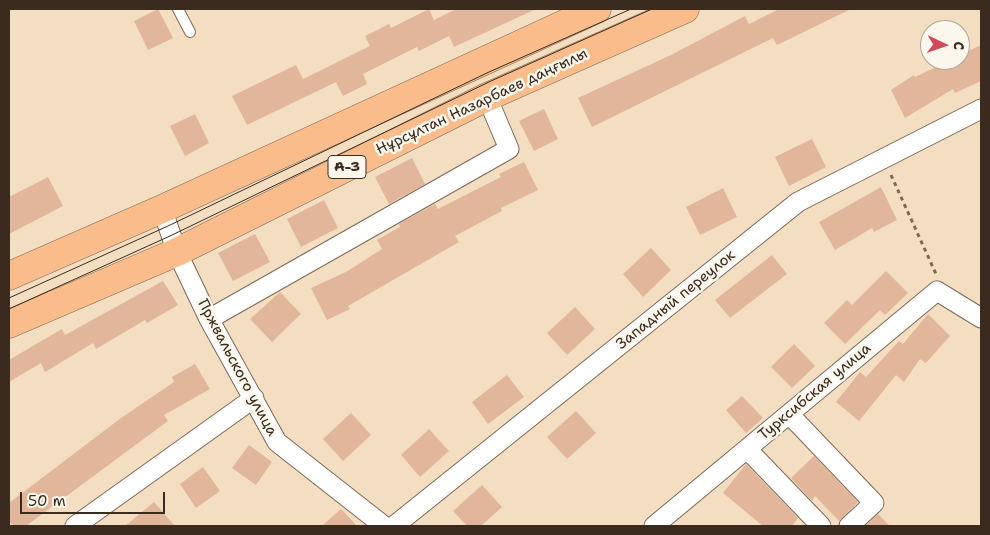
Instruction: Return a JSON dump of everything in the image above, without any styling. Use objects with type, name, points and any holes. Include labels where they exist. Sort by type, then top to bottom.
[{"type":"highway","points":[[9,276],[162,209],[598,9]]},
{"type":"highway","name":"Нұрсұлтан Назарбаев даңғылы","points":[[9,324],[177,252],[487,97],[685,9]]},
{"type":"street","points":[[209,319],[509,149],[487,97]]},
{"type":"street","name":"Западный переулок","points":[[394,526],[798,202],[981,109]]},
{"type":"street","name":"Пржвальского улица","points":[[162,209],[177,252],[209,319],[277,442],[384,526]]},
{"type":"street","points":[[937,291],[981,318]]},
{"type":"street","name":"Турксибская улица","points":[[654,526],[937,291]]},
{"type":"street","points":[[75,526],[254,398]]},
{"type":"street","points":[[789,414],[874,503],[849,526]]},
{"type":"street","points":[[748,448],[821,526]]},
{"type":"lane","points":[[178,9],[190,32]]},
{"type":"path","points":[[884,159],[936,272],[937,291]]},
{"type":"building","points":[[158,9],[173,38],[148,50],[134,21]]},
{"type":"building","points":[[429,9],[434,20],[456,9],[536,9],[454,47],[449,36],[419,51],[417,47],[363,74],[367,84],[343,96],[336,82],[247,125],[232,96],[296,65],[303,79],[370,46],[365,36],[389,24],[391,28]]},
{"type":"building","points":[[779,9],[851,9],[777,45],[773,38],[592,127],[578,98],[671,55],[745,16],[749,24]]},
{"type":"building","points":[[981,45],[981,81],[955,93],[953,89],[905,118],[891,90],[914,75],[915,77],[930,70],[970,70],[970,50]]},
{"type":"building","points":[[544,109],[558,139],[534,151],[519,121]]},
{"type":"building","points":[[195,114],[209,143],[185,156],[170,126]]},
{"type":"building","points":[[812,139],[826,167],[789,186],[775,157]]},
{"type":"building","points":[[412,158],[425,184],[389,204],[375,177]]},
{"type":"building","points":[[524,162],[538,190],[501,208],[502,211],[455,236],[459,242],[348,306],[350,309],[327,320],[311,288],[346,272],[382,249],[377,240],[400,227],[399,224],[435,204],[438,209],[501,177],[499,174]]},
{"type":"building","points":[[48,177],[63,206],[9,234],[9,197]]},
{"type":"building","points":[[881,187],[897,220],[874,232],[872,228],[835,250],[819,222]]},
{"type":"building","points":[[723,188],[737,217],[700,235],[686,207]]},
{"type":"building","points":[[324,200],[338,228],[301,247],[287,219]]},
{"type":"building","points":[[255,234],[270,262],[233,281],[218,253]]},
{"type":"building","points":[[651,248],[671,270],[643,297],[623,274]]},
{"type":"building","points":[[772,255],[787,274],[730,318],[715,300]]},
{"type":"building","points":[[886,271],[908,293],[885,315],[880,310],[845,344],[824,323],[847,300],[852,305]]},
{"type":"building","points":[[163,281],[178,305],[147,323],[145,320],[96,349],[93,343],[45,372],[41,363],[9,382],[9,360],[62,329],[65,335]]},
{"type":"building","points":[[280,292],[301,314],[272,342],[250,319]]},
{"type":"building","points":[[575,307],[595,329],[567,355],[547,333]]},
{"type":"building","points":[[928,314],[950,336],[926,363],[920,359],[904,382],[896,375],[859,421],[836,402],[860,372],[866,377],[899,341],[903,344]]},
{"type":"building","points":[[794,344],[815,366],[792,388],[771,367]]},
{"type":"building","points":[[195,364],[210,389],[164,415],[168,421],[26,526],[13,526],[9,521],[9,503],[121,418],[174,382],[172,377]]},
{"type":"building","points":[[507,375],[524,397],[488,424],[472,402]]},
{"type":"building","points":[[742,396],[763,418],[746,433],[726,410]]},
{"type":"building","points":[[576,411],[596,433],[567,459],[547,437]]},
{"type":"building","points":[[351,413],[371,435],[343,461],[323,439]]},
{"type":"building","points":[[429,429],[449,451],[420,477],[401,455]]},
{"type":"building","points":[[249,445],[272,462],[256,485],[232,468]]},
{"type":"building","points":[[814,456],[858,502],[839,521],[815,496],[812,501],[791,478]]},
{"type":"building","points":[[746,464],[798,518],[792,526],[763,526],[723,493]]},
{"type":"building","points":[[203,467],[220,491],[196,508],[180,484]]},
{"type":"building","points":[[482,485],[502,507],[481,526],[467,526],[453,511]]},
{"type":"building","points":[[154,502],[175,526],[125,526]]},
{"type":"building","points":[[341,509],[357,526],[322,526]]},
{"type":"building","points":[[878,514],[890,526],[865,526]]},
{"type":"tram line","points":[[9,298],[168,226],[489,72],[631,9]]},
{"type":"tram line","points":[[9,309],[170,236],[491,81],[652,9]]}]
